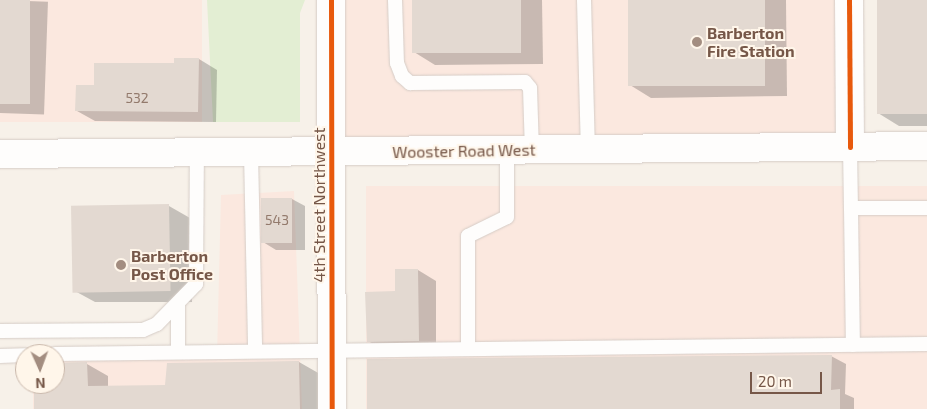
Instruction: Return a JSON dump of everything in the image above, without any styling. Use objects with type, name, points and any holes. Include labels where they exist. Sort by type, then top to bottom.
[{"type":"main road","name":"4th Street Northwest","points":[[331,0],[332,409]]},
{"type":"main road","points":[[849,0],[850,147]]},
{"type":"main road","name":"Wooster Road West","points":[[0,154],[927,146]]},
{"type":"lane","points":[[395,0],[397,63],[402,76],[410,83],[525,82],[530,88],[507,218],[468,236],[468,347]]},
{"type":"lane","points":[[584,0],[588,150]]},
{"type":"lane","points":[[850,147],[852,345]]},
{"type":"lane","points":[[251,152],[255,350]]},
{"type":"lane","points":[[0,331],[143,330],[157,324],[178,305],[196,284],[197,153]]},
{"type":"lane","points":[[851,208],[927,208]]},
{"type":"lane","points":[[178,305],[178,352]]},
{"type":"lane","points":[[65,354],[332,348],[927,344]]},
{"type":"lane","points":[[0,356],[15,355]]},
{"type":"shaded area","points":[[0,0],[202,0],[202,122],[0,122]]},
{"type":"shaded area","points":[[331,0],[849,0],[849,152],[331,152]]},
{"type":"shaded area","points":[[366,186],[927,186],[927,409],[366,409]]},
{"type":"shaded area","points":[[294,191],[302,409],[33,409],[33,394],[65,394],[65,358],[217,356],[221,195]]},
{"type":"green space","points":[[207,0],[305,0],[300,13],[300,122],[213,122]]},
{"type":"building","points":[[0,0],[30,0],[30,104],[0,104]]},
{"type":"building","points":[[412,0],[521,0],[521,53],[412,53]]},
{"type":"building","name":"Barberton Fire Station","points":[[628,0],[765,0],[765,86],[628,86]]},
{"type":"building","points":[[877,0],[927,0],[927,114],[877,114]]},
{"type":"building","points":[[174,58],[199,58],[198,112],[75,111],[76,85],[94,85],[94,63],[174,63]]},
{"type":"building","points":[[261,198],[292,198],[292,243],[261,243]]},
{"type":"building","name":"Barberton Post Office","points":[[169,204],[171,291],[73,293],[71,206]]},
{"type":"building","points":[[395,269],[418,269],[419,341],[367,342],[365,292],[395,291]]},
{"type":"building","points":[[832,355],[831,390],[840,389],[840,409],[367,409],[367,359]]},
{"type":"building","points":[[299,361],[300,409],[34,409],[34,394],[65,394],[65,363],[87,362],[88,386],[165,385],[167,363]]},
{"type":"cycle path","points":[[331,0],[332,409]]},
{"type":"cycle path","points":[[849,0],[850,147]]},
{"type":"place","name":"Barberton Fire Station","points":[[697,42]]},
{"type":"place","name":"Barberton Post Office","points":[[121,265]]}]
